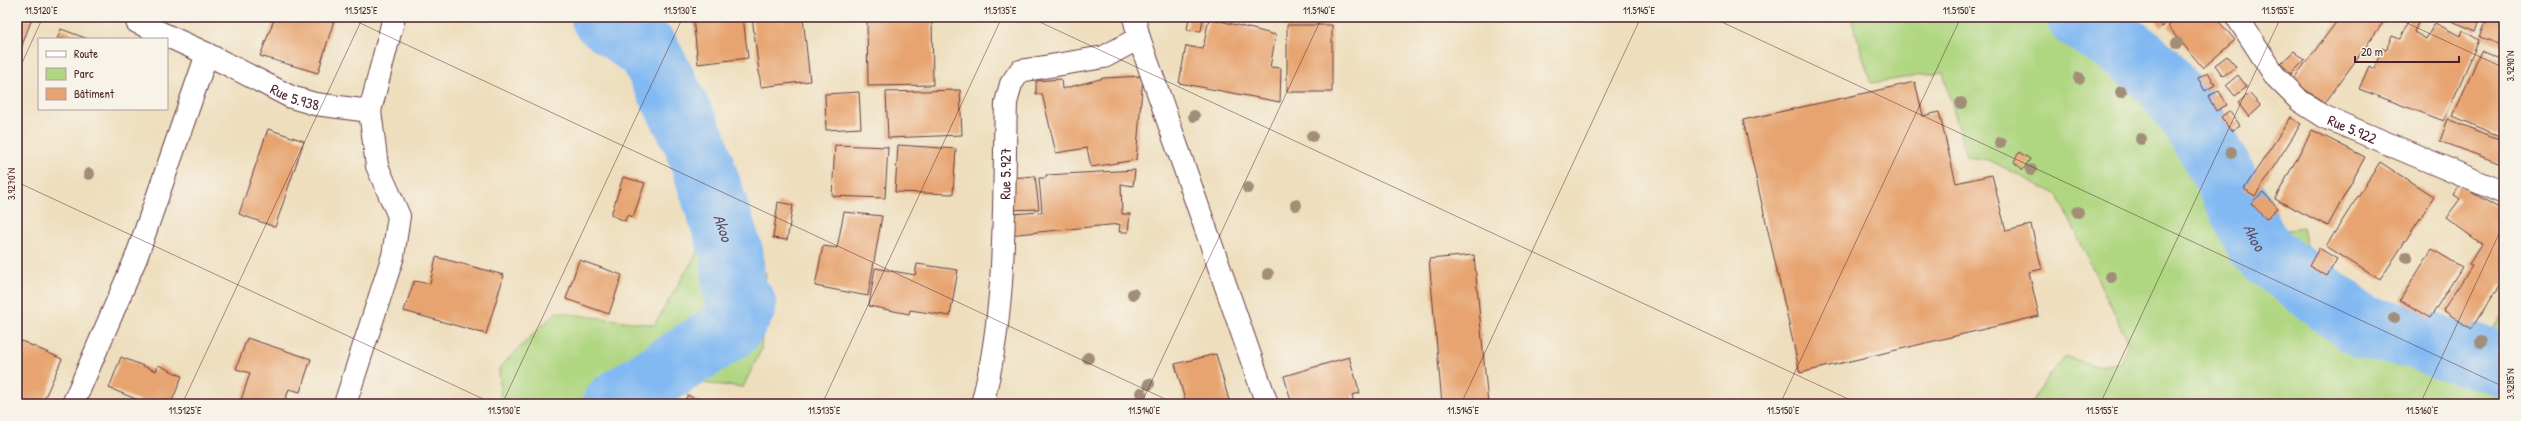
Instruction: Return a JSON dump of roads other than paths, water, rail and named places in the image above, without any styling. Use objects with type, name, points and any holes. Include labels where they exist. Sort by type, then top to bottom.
[{"type":"street","points":[[345,404],[393,256],[399,216],[377,166],[370,111],[394,17]]},
{"type":"street","points":[[1134,17],[1139,38],[1267,404]]},
{"type":"street","name":"Rue 5.922","points":[[2237,17],[2276,77],[2300,101],[2325,117],[2504,193]]},
{"type":"street","name":"Rue 5.938","points":[[133,19],[207,54],[291,97],[315,104],[370,111]]},
{"type":"street","name":"Rue 5.927","points":[[982,404],[991,362],[1000,290],[1006,103],[1011,84],[1020,71],[1104,57],[1139,38]]},
{"type":"street","points":[[73,404],[136,258],[207,54]]},
{"type":"waterway","name":"Akoo","points":[[602,17],[649,52],[695,142],[732,254],[734,290],[745,305],[731,328],[614,404]]},
{"type":"waterway","name":"Akoo","points":[[2078,17],[2136,56],[2152,70],[2169,89],[2185,109],[2212,153],[2258,245],[2271,258],[2363,327],[2417,338],[2452,352],[2498,361],[2504,365]]}]
